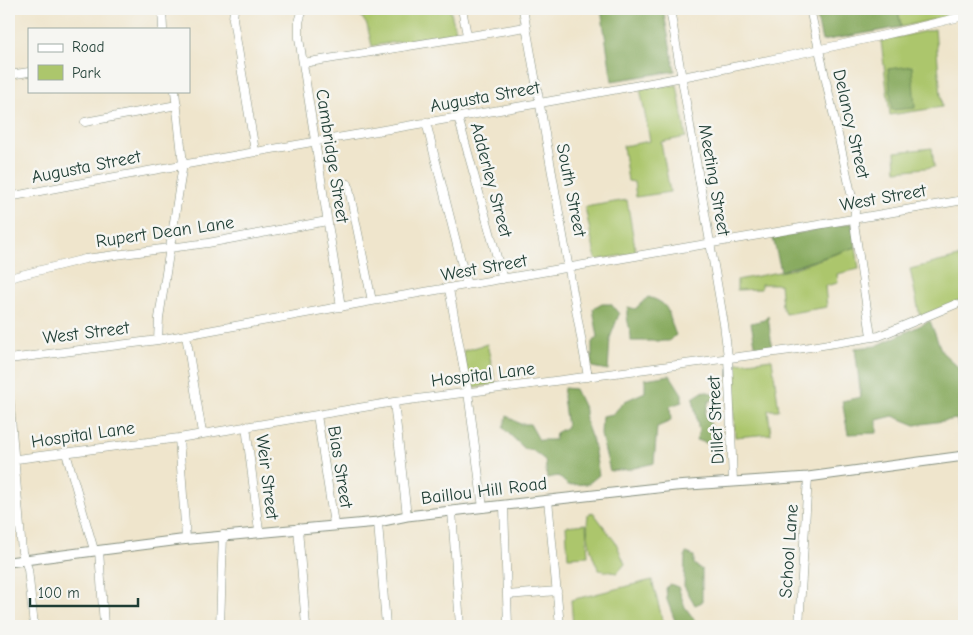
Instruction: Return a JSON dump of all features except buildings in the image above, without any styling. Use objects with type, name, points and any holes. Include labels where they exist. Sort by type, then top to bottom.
[{"type":"main road","name":"Baillou Hill Road","points":[[9,562],[186,539],[334,524],[378,522],[407,516],[548,500],[733,482],[808,477],[964,456]]},
{"type":"street","points":[[162,9],[163,28]]},
{"type":"street","points":[[234,9],[255,151]]},
{"type":"street","name":"Cambridge Street","points":[[303,9],[299,22],[299,38],[341,307]]},
{"type":"street","points":[[462,9],[468,35]]},
{"type":"street","name":"South Street","points":[[523,9],[588,377]]},
{"type":"street","name":"Meeting Street","points":[[670,9],[728,357]]},
{"type":"street","name":"Delancy Street","points":[[810,9],[855,211],[854,218],[870,336]]},
{"type":"street","name":"Augusta Street","points":[[9,197],[255,151],[539,103],[819,51],[964,16]]},
{"type":"street","points":[[303,63],[526,27]]},
{"type":"street","points":[[9,75],[28,72]]},
{"type":"street","points":[[158,340],[159,318],[183,164],[175,92]]},
{"type":"street","points":[[85,122],[177,105]]},
{"type":"street","name":"Adderley Street","points":[[458,117],[503,279]]},
{"type":"street","points":[[426,122],[466,285]]},
{"type":"street","points":[[348,184],[372,301]]},
{"type":"street","name":"West Street","points":[[9,359],[186,336],[372,301],[964,200]]},
{"type":"street","name":"Rupert Dean Lane","points":[[9,278],[85,259],[171,248],[327,221]]},
{"type":"street","points":[[449,289],[468,392],[483,508]]},
{"type":"street","name":"Hospital Lane","points":[[12,460],[179,438],[394,402],[791,350],[879,336],[956,304]]},
{"type":"street","points":[[186,336],[202,433]]},
{"type":"street","name":"Dillet Street","points":[[728,357],[733,482]]},
{"type":"street","points":[[9,393],[12,460],[22,552],[25,560],[34,626]]},
{"type":"street","points":[[394,402],[407,516]]},
{"type":"street","name":"Bias Street","points":[[317,415],[334,524]]},
{"type":"street","name":"Weir Street","points":[[246,426],[259,531]]},
{"type":"street","points":[[179,438],[186,539]]},
{"type":"street","points":[[66,452],[96,550],[104,626]]},
{"type":"street","name":"School Lane","points":[[799,626],[808,477]]},
{"type":"street","points":[[548,500],[560,626]]},
{"type":"street","points":[[504,506],[508,626]]},
{"type":"street","points":[[452,511],[460,626]]},
{"type":"street","points":[[378,522],[386,626]]},
{"type":"street","points":[[298,528],[306,626]]},
{"type":"street","points":[[220,626],[223,535]]},
{"type":"street","points":[[507,595],[557,591]]},
{"type":"green space","points":[[392,9],[450,9],[456,32],[372,46],[367,25],[361,16]]},
{"type":"green space","points":[[601,9],[663,9],[675,71],[612,81]]},
{"type":"green space","points":[[815,9],[898,9],[901,27],[822,41]]},
{"type":"green space","points":[[898,9],[964,9],[964,13],[901,27]]},
{"type":"green space","points":[[935,29],[942,107],[890,115],[881,41]]},
{"type":"green space","points":[[912,66],[915,108],[892,110],[888,69]]},
{"type":"green space","points":[[677,85],[686,137],[661,142],[670,192],[636,197],[634,182],[628,181],[623,146],[650,141],[640,88]]},
{"type":"green space","points":[[932,148],[934,167],[896,171],[895,152]]},
{"type":"green space","points":[[627,200],[636,253],[596,260],[585,207]]},
{"type":"green space","points":[[852,223],[856,247],[781,271],[773,238]]},
{"type":"green space","points":[[856,247],[859,269],[837,274],[838,283],[825,286],[827,307],[785,314],[782,306],[780,284],[761,284],[761,289],[737,290],[737,280],[789,270]]},
{"type":"green space","points":[[963,256],[964,299],[920,317],[910,269]]},
{"type":"green space","points":[[648,297],[662,303],[668,311],[676,335],[669,341],[631,341],[627,315],[628,307],[635,309]]},
{"type":"green space","points":[[602,304],[611,304],[619,314],[610,338],[608,370],[592,367],[592,342],[598,337],[593,309]]},
{"type":"green space","points":[[768,316],[772,347],[756,349],[751,323],[764,320]]},
{"type":"green space","points":[[930,321],[942,352],[960,369],[964,369],[964,449],[962,449],[957,419],[915,425],[893,416],[877,420],[877,433],[848,434],[842,401],[861,397],[855,348],[876,346]]},
{"type":"green space","points":[[487,344],[496,384],[475,387],[469,383],[463,351]]},
{"type":"green space","points":[[772,359],[779,410],[768,410],[771,434],[735,437],[731,364]]},
{"type":"green space","points":[[670,375],[682,394],[682,402],[670,406],[671,421],[657,427],[654,463],[630,469],[610,471],[601,435],[602,416],[613,414],[625,401],[645,392],[645,379]]},
{"type":"green space","points":[[564,388],[575,389],[585,410],[585,420],[593,442],[599,475],[588,484],[568,485],[558,476],[547,478],[545,460],[532,450],[525,449],[503,428],[507,416],[520,424],[530,424],[539,440],[555,440],[556,433],[567,427],[563,397]]},
{"type":"green space","points":[[704,391],[715,394],[715,399],[709,401],[705,414],[718,438],[710,444],[696,440],[699,432],[693,398]]},
{"type":"green space","points":[[593,512],[616,543],[625,564],[617,573],[599,570],[593,558],[589,543],[587,521],[588,515]]},
{"type":"green space","points":[[586,524],[588,556],[568,557],[566,526]]},
{"type":"green space","points":[[685,554],[694,556],[694,564],[702,570],[702,602],[695,605],[684,586]]},
{"type":"green space","points":[[652,580],[664,626],[573,626],[571,600]]},
{"type":"green space","points":[[670,584],[678,587],[685,607],[699,626],[677,626],[667,600],[666,588]]}]
